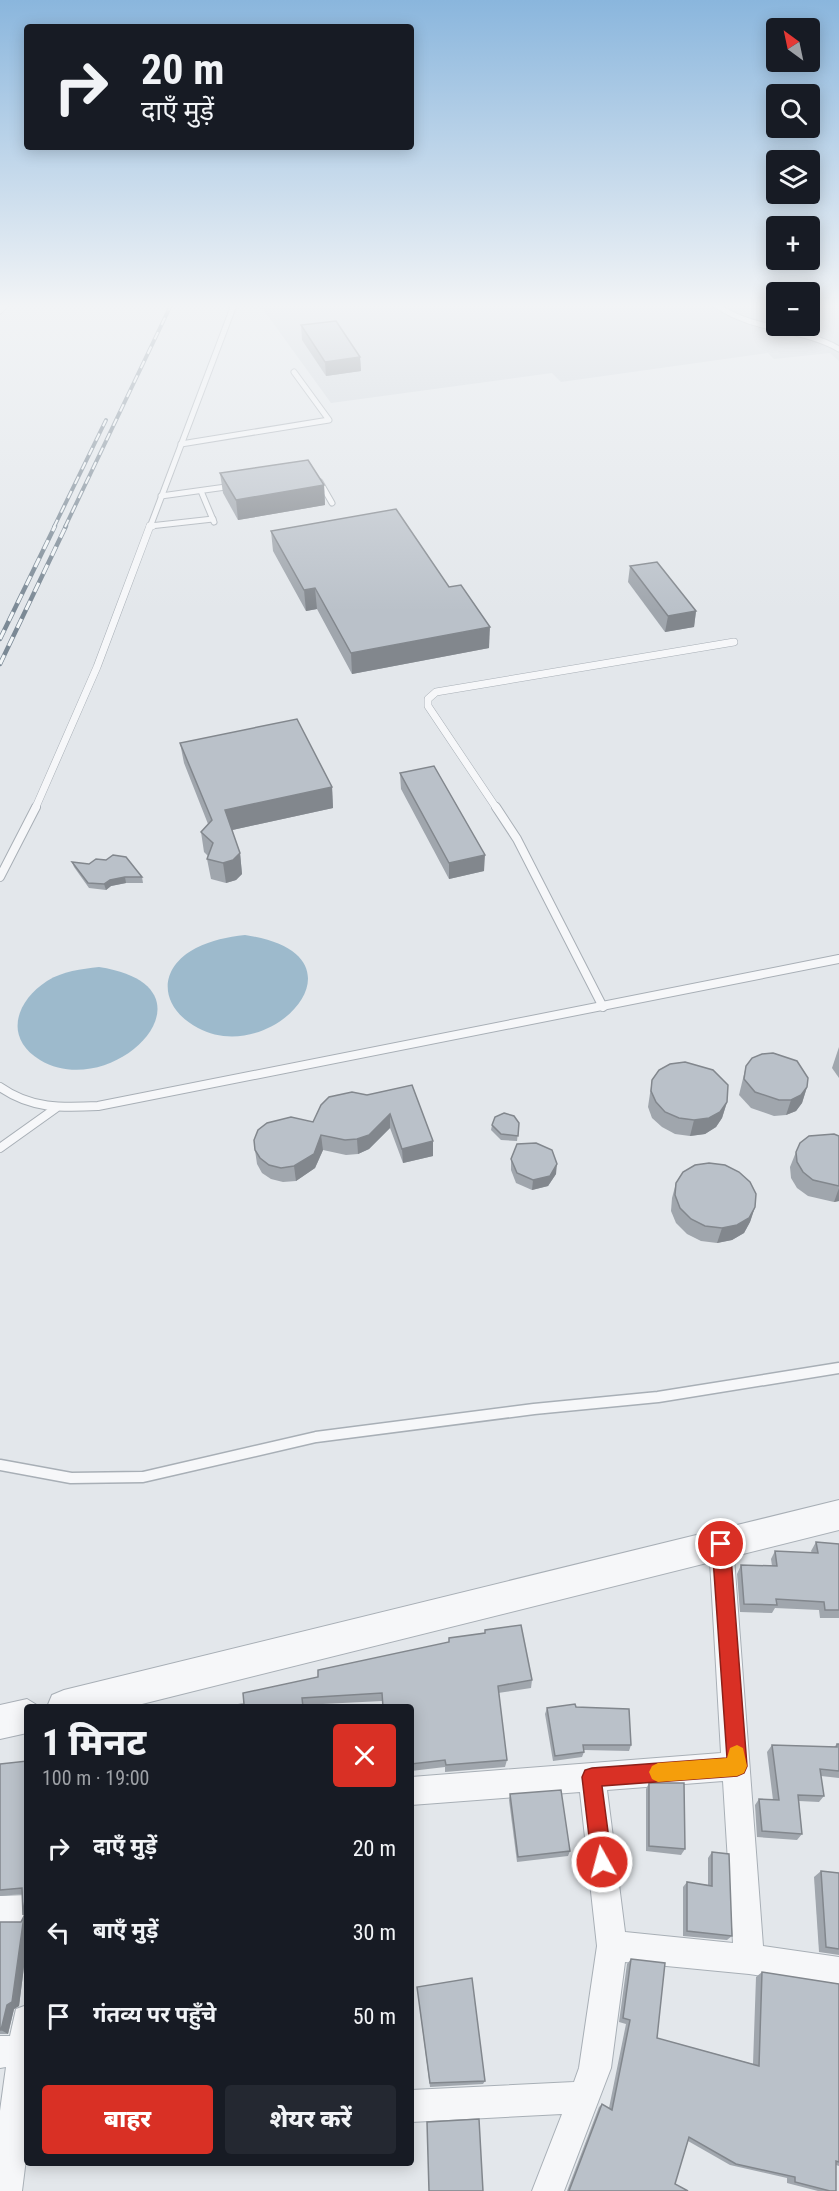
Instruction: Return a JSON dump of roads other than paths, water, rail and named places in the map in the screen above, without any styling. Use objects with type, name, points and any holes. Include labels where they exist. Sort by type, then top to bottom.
[{"type":"street","points":[[79,1704],[839,1515]]},
{"type":"street","points":[[721,1544],[749,1959]]},
{"type":"street","points":[[0,1722],[24,1717]]},
{"type":"street","points":[[414,1791],[737,1766]]},
{"type":"street","points":[[548,2191],[595,2068],[612,1946],[592,1777]]},
{"type":"street","points":[[0,1911],[24,1910]]},
{"type":"street","points":[[612,1946],[749,1959],[839,1972]]},
{"type":"street","points":[[6,2191],[17,2041]]},
{"type":"street","points":[[414,2106],[585,2097]]},
{"type":"lane","points":[[0,877],[35,814],[195,407]]},
{"type":"lane","points":[[181,444],[329,420],[320,407]]},
{"type":"lane","points":[[316,474],[332,503]]},
{"type":"lane","points":[[161,496],[242,485]]},
{"type":"lane","points":[[150,526],[214,521],[201,491]]},
{"type":"lane","points":[[603,1007],[517,839],[428,706],[428,699],[436,692],[451,688],[734,642]]},
{"type":"lane","points":[[0,1087],[29,1105],[56,1108],[114,1103],[839,959]]},
{"type":"lane","points":[[0,1148],[56,1108]]},
{"type":"lane","points":[[0,1465],[35,1475],[119,1480],[144,1478],[316,1437],[534,1409],[658,1397],[839,1368]]},
{"type":"water","points":[[245,935],[284,946],[304,963],[308,983],[299,1004],[280,1021],[255,1033],[227,1036],[198,1028],[185,1020],[170,999],[169,977],[174,967],[183,957],[202,945]]},
{"type":"water","points":[[99,967],[137,979],[155,996],[157,1017],[146,1038],[125,1055],[99,1067],[69,1069],[40,1060],[21,1041],[18,1031],[21,1009],[27,999],[47,981],[59,975]]},
{"type":"railway","points":[[65,527],[122,407]]},
{"type":"railway","points":[[54,527],[106,420]]},
{"type":"railway","points":[[0,639],[55,526]]},
{"type":"railway","points":[[0,664],[66,526]]}]
